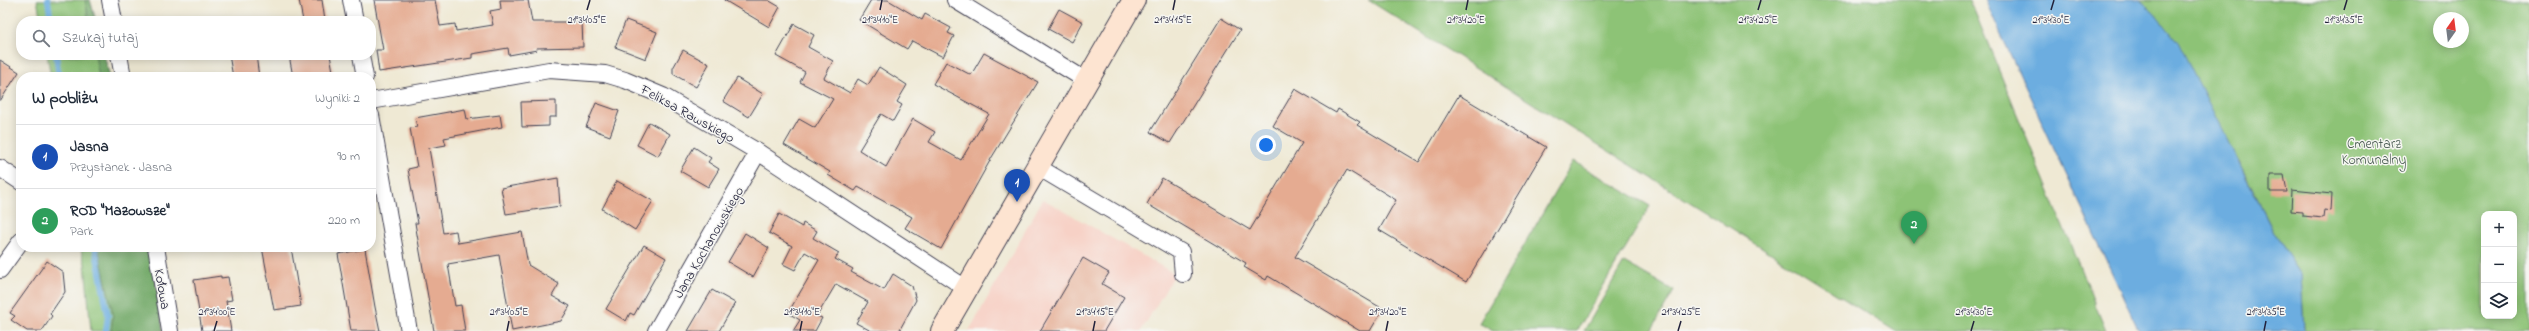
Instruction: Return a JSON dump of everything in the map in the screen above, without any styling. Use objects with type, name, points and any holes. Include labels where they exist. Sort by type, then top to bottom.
[{"type":"street","points":[[110,0],[113,16]]},
{"type":"street","points":[[351,0],[354,16]]},
{"type":"street","points":[[955,0],[1087,81]]},
{"type":"street","points":[[942,331],[1134,0]]},
{"type":"street","points":[[120,60],[122,72]]},
{"type":"street","points":[[362,60],[363,72]]},
{"type":"street","name":"Feliksa Rawskiego","points":[[376,100],[549,70],[605,74],[645,87],[663,96],[758,152],[967,289]]},
{"type":"street","points":[[376,143],[409,331]]},
{"type":"street","name":"Jana Kochanowskiego","points":[[656,331],[758,152]]},
{"type":"street","points":[[1038,167],[1181,252],[1182,274]]},
{"type":"street","points":[[0,168],[16,179]]},
{"type":"street","points":[[0,270],[16,248]]},
{"type":"street","name":"Kołowa","points":[[157,252],[170,331]]},
{"type":"shaded area","points":[[1043,199],[1175,274],[1141,331],[969,331]]},
{"type":"green space","points":[[37,0],[90,0],[95,16],[40,16]]},
{"type":"green space","points":[[85,0],[90,0],[95,16],[88,16]]},
{"type":"green space","points":[[1368,0],[1970,0],[2106,331],[1895,331]]},
{"type":"green space","name":"Cmentarz Komunalny","points":[[2140,0],[2529,0],[2529,331],[2304,331],[2301,274],[2274,233],[2239,162],[2154,12]]},
{"type":"green space","points":[[48,60],[105,60],[109,72],[50,72]]},
{"type":"green space","points":[[96,60],[105,60],[109,72],[98,72]]},
{"type":"green space","points":[[1573,161],[1650,206],[1577,331],[1493,331],[1479,323]]},
{"type":"green space","points":[[81,252],[99,252],[113,314],[111,331],[91,331],[85,264]]},
{"type":"green space","points":[[99,252],[152,252],[163,331],[111,331],[113,314]]},
{"type":"green space","points":[[1624,262],[1674,291],[1651,331],[1584,331]]},
{"type":"water","points":[[1985,0],[2140,0],[2154,12],[2178,42],[2274,233],[2301,274],[2304,331],[2139,331]]},
{"type":"building","points":[[299,0],[322,0],[324,16],[302,16]]},
{"type":"building","points":[[374,0],[435,0],[440,26],[455,24],[456,31],[493,25],[490,11],[501,9],[500,0],[528,0],[532,22],[582,22],[583,47],[536,48],[537,50],[509,55],[508,48],[472,54],[472,58],[379,72],[376,50],[383,50]]},
{"type":"building","points":[[724,0],[768,0],[780,7],[769,27]]},
{"type":"building","points":[[871,0],[888,0],[922,20],[925,14],[951,28],[948,33],[954,36],[943,57],[912,41],[907,49],[859,20]]},
{"type":"building","points":[[1059,9],[1083,22],[1072,42],[1048,29]]},
{"type":"building","points":[[1221,18],[1240,30],[1170,143],[1150,132]]},
{"type":"building","points":[[626,20],[657,32],[646,59],[615,47]]},
{"type":"building","points":[[794,24],[814,35],[808,47],[833,61],[824,78],[850,93],[858,79],[868,85],[879,67],[907,85],[897,102],[902,105],[893,121],[881,114],[859,150],[886,167],[913,119],[935,132],[929,142],[961,160],[989,114],[933,84],[946,62],[971,75],[984,53],[1038,82],[992,157],[941,249],[905,228],[912,217],[858,187],[855,191],[828,175],[830,172],[784,145],[799,119],[815,128],[833,99],[800,82],[805,72],[776,56]]},
{"type":"building","points":[[683,50],[709,64],[696,87],[673,74],[673,68]]},
{"type":"building","points":[[0,60],[19,72],[16,72],[16,77],[0,101]]},
{"type":"building","points":[[230,60],[257,60],[258,72],[232,72]]},
{"type":"building","points":[[290,60],[331,60],[333,72],[292,72]]},
{"type":"building","points":[[737,78],[763,94],[749,117],[723,101]]},
{"type":"building","points":[[1295,89],[1336,113],[1338,109],[1360,122],[1357,125],[1419,162],[1459,95],[1546,147],[1466,282],[1379,230],[1396,200],[1347,170],[1295,257],[1383,309],[1370,331],[1360,331],[1268,276],[1266,280],[1244,267],[1246,263],[1147,204],[1162,178],[1250,230],[1302,143],[1273,126]]},
{"type":"building","points":[[556,101],[556,117],[549,117],[549,126],[522,127],[521,102]]},
{"type":"building","points":[[596,103],[619,111],[610,136],[586,127]]},
{"type":"building","points":[[465,109],[467,119],[500,115],[502,127],[444,138],[446,145],[429,148],[443,233],[456,231],[458,243],[522,232],[528,265],[559,284],[552,296],[570,306],[561,321],[512,331],[499,255],[448,264],[455,306],[461,305],[465,331],[434,331],[415,223],[418,223],[408,169],[417,167],[410,128],[417,127],[415,118]]},
{"type":"building","points":[[649,122],[670,134],[658,156],[637,145]]},
{"type":"building","points":[[694,147],[711,158],[708,162],[719,169],[708,187],[680,171]]},
{"type":"building","points":[[2270,175],[2284,175],[2287,192],[2270,192]]},
{"type":"building","points":[[558,178],[560,206],[506,214],[501,188]]},
{"type":"building","points":[[617,181],[653,201],[635,230],[602,209]]},
{"type":"building","points":[[2292,190],[2332,194],[2331,211],[2324,210],[2323,218],[2303,216],[2303,212],[2291,211]]},
{"type":"building","points":[[779,214],[802,227],[803,223],[817,231],[813,238],[839,253],[835,259],[853,269],[851,272],[884,290],[893,274],[912,286],[916,300],[899,331],[871,331],[856,323],[868,302],[836,284],[817,316],[822,318],[815,331],[793,331],[800,320],[788,313],[819,260],[805,252],[795,270],[783,264],[792,246],[769,233]]},
{"type":"building","points":[[745,233],[769,248],[753,277],[728,262]]},
{"type":"building","points":[[644,245],[666,258],[634,315],[630,313],[626,321],[606,309]]},
{"type":"building","points":[[263,252],[292,252],[301,306],[274,310]]},
{"type":"building","points":[[349,252],[366,252],[380,331],[351,331],[338,254]]},
{"type":"building","points":[[1083,258],[1109,273],[1102,284],[1124,297],[1104,331],[1040,331]]},
{"type":"building","points":[[47,261],[63,272],[65,292],[50,314],[52,316],[42,331],[27,331],[11,320],[15,316],[10,313]]},
{"type":"building","points":[[221,276],[221,278],[228,277],[232,300],[226,301],[231,331],[202,331],[194,280]]},
{"type":"building","points":[[712,290],[735,303],[719,331],[688,331]]},
{"type":"waterway","points":[[48,0],[50,16]]},
{"type":"waterway","points":[[57,60],[58,72]]},
{"type":"waterway","points":[[96,252],[108,315],[106,331]]},
{"type":"place","name":"Jasna","points":[[1017,202]]},
{"type":"place","name":"ROD \"Mazowsze\"","points":[[1914,244]]}]
